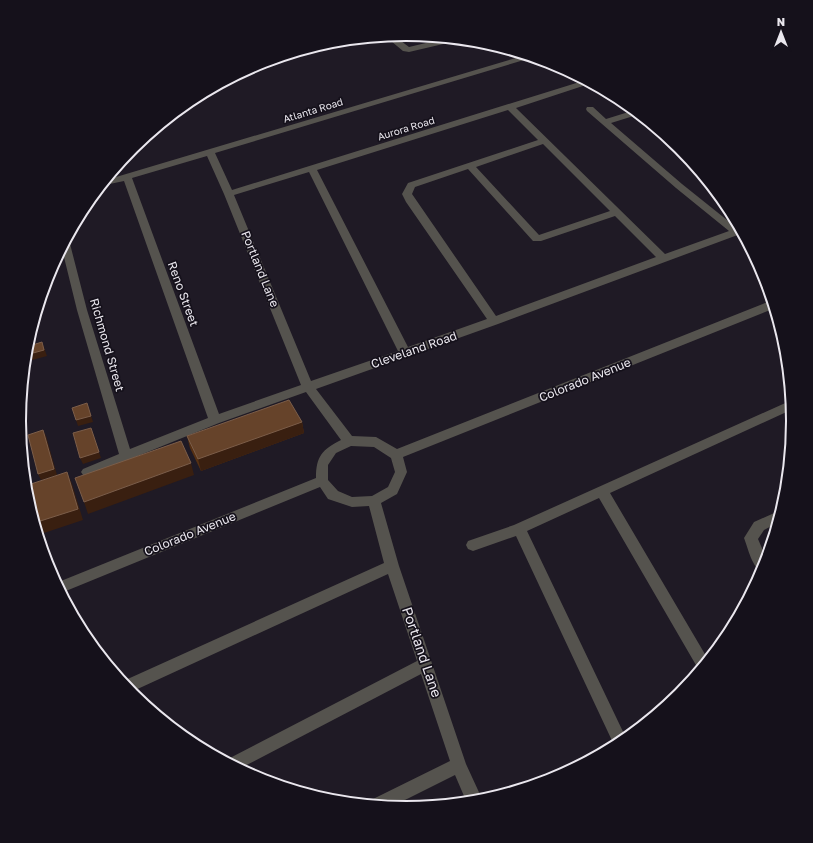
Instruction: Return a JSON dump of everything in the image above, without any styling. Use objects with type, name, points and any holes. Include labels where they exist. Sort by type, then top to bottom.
[{"type":"street","points":[[396,41],[409,50],[439,43]]},
{"type":"street","name":"Atlanta Road","points":[[112,181],[522,59]]},
{"type":"street","name":"Aurora Road","points":[[229,194],[582,84]]},
{"type":"street","points":[[510,107],[664,259]]},
{"type":"street","points":[[590,109],[679,186],[733,227]]},
{"type":"street","points":[[605,122],[630,114]]},
{"type":"street","points":[[494,322],[407,194],[411,185],[544,141]]},
{"type":"street","name":"Portland Lane","points":[[210,152],[229,194],[308,387],[349,441]]},
{"type":"street","points":[[469,165],[537,239],[616,212]]},
{"type":"street","points":[[312,169],[405,353]]},
{"type":"street","name":"Reno Street","points":[[127,177],[215,420]]},
{"type":"street","name":"Cleveland Road","points":[[87,472],[215,420],[494,322],[737,232]]},
{"type":"street","name":"Richmond Street","points":[[67,250],[82,310],[126,456]]},
{"type":"street","name":"Colorado Avenue","points":[[396,455],[769,306]]},
{"type":"street","points":[[473,545],[519,529],[786,407]]},
{"type":"street","points":[[349,441],[376,442],[396,455],[401,472],[393,490],[374,501],[352,502],[333,495],[322,481],[322,464],[332,450],[349,441]]},
{"type":"street","name":"Colorado Avenue","points":[[63,586],[322,481]]},
{"type":"street","points":[[602,490],[701,662]]},
{"type":"street","name":"Portland Lane","points":[[374,501],[392,566],[459,765],[473,796]]},
{"type":"street","points":[[760,561],[751,538],[759,526],[774,518]]},
{"type":"street","points":[[519,529],[618,738]]},
{"type":"street","points":[[131,685],[392,566]]},
{"type":"street","points":[[238,763],[426,664]]},
{"type":"street","points":[[386,801],[459,765]]},
{"type":"building","points":[[42,342],[44,350],[32,353],[34,345]]},
{"type":"building","points":[[289,400],[302,422],[198,459],[187,436]]},
{"type":"building","points":[[87,403],[91,416],[76,420],[72,408]]},
{"type":"building","points":[[91,428],[99,452],[80,458],[73,433]]},
{"type":"building","points":[[43,430],[54,469],[38,474],[28,435]]},
{"type":"building","points":[[181,441],[191,463],[84,502],[75,478]]},
{"type":"building","points":[[67,472],[78,509],[39,521],[31,484]]}]
